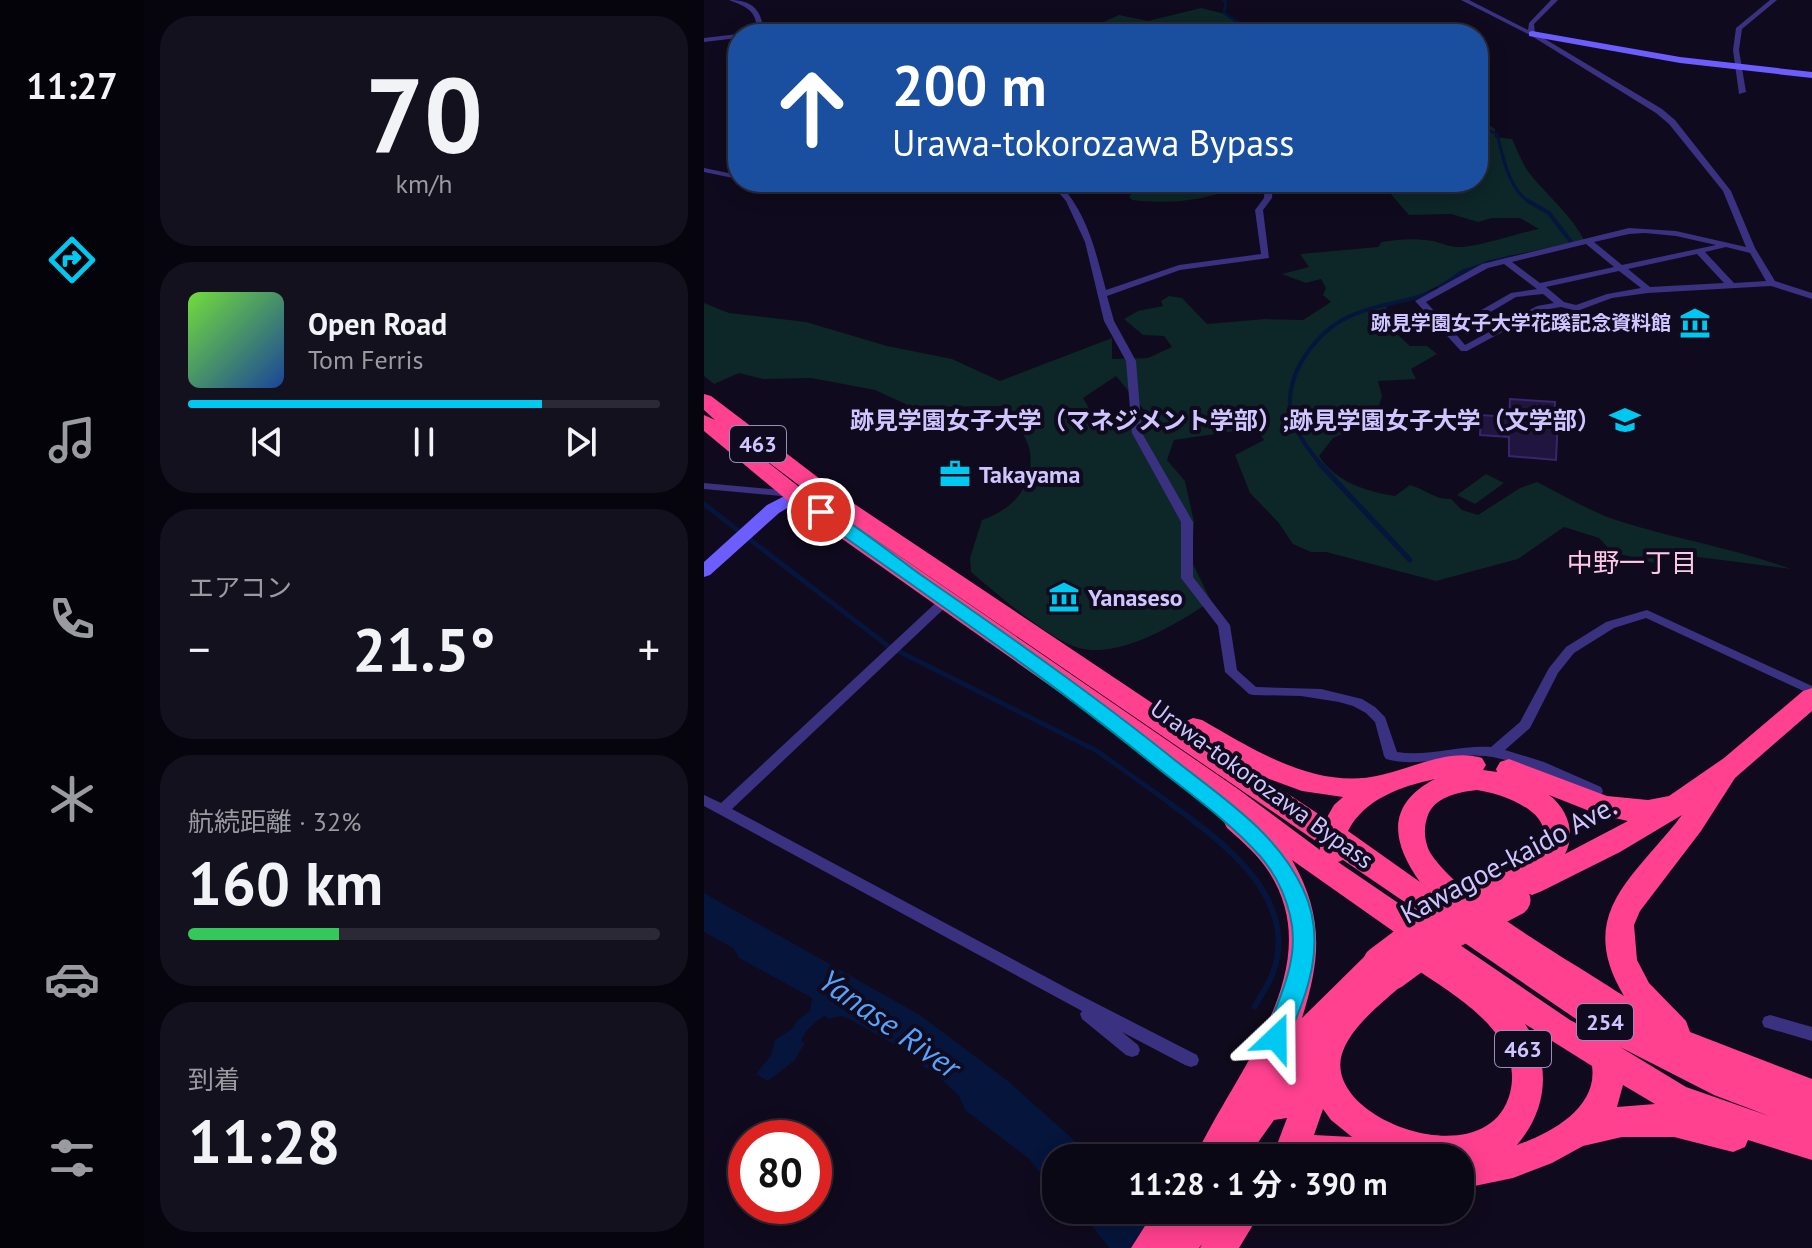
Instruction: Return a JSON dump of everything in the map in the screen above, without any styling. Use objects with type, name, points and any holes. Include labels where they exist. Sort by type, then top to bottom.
[{"type":"highway","name":"Urawa-tokorozawa Bypass","points":[[704,400],[805,490],[946,600],[1228,796],[1300,851],[1457,961],[1609,1061],[1674,1098],[1718,1116],[1812,1144]]},
{"type":"highway","name":"Urawa-tokorozawa Bypass","points":[[704,421],[805,490],[1025,630],[1615,1029],[1725,1085],[1812,1116]]},
{"type":"highway","points":[[1025,630],[1244,757],[1279,773],[1326,788],[1385,784],[1434,770],[1492,765],[1545,781],[1614,811],[1650,812],[1672,806]]},
{"type":"highway","points":[[1082,696],[1237,820],[1269,852],[1288,880],[1302,918],[1305,949],[1287,1014],[1253,1086],[1231,1144]]},
{"type":"highway","name":"Kawagoe-kaido Ave.","points":[[1509,894],[1637,840],[1726,772],[1812,697]]},
{"type":"highway","points":[[1707,1052],[1659,1018],[1631,982],[1620,949],[1619,928],[1624,911],[1641,885],[1679,840],[1726,772]]},
{"type":"highway","name":"Kawagoe-kaido Ave.","points":[[1273,1103],[1322,1030],[1352,997],[1386,967],[1439,940],[1509,894],[1599,852],[1726,772]]},
{"type":"highway","points":[[1509,894],[1546,862],[1554,849],[1557,838],[1546,807],[1526,791],[1503,781],[1477,778],[1450,783],[1433,791],[1418,804],[1411,831],[1419,858],[1435,878],[1524,945],[1637,1020],[1772,1081],[1812,1094]]},
{"type":"highway","points":[[1385,784],[1346,808],[1333,839],[1337,859],[1346,872],[1457,961]]},
{"type":"highway","name":"463","points":[[1237,820],[1485,1001],[1510,1027],[1527,1057],[1528,1094],[1516,1123],[1495,1142],[1462,1151],[1429,1151],[1369,1131],[1348,1114],[1330,1086],[1324,1062]]},
{"type":"highway","points":[[1415,896],[1460,934],[1591,1025],[1609,1061],[1611,1076],[1605,1101],[1595,1118],[1575,1133]]},
{"type":"highway","points":[[1233,1144],[1308,1033],[1386,967]]},
{"type":"highway","name":"Kawagoe-kaido Ave.","points":[[1273,1103],[1386,967]]},
{"type":"highway","points":[[1294,1144],[1334,1036],[1344,1020]]},
{"type":"highway","points":[[1235,1144],[1273,1103]]},
{"type":"highway","points":[[1474,1170],[1511,1163],[1575,1133],[1616,1120],[1647,1117],[1680,1121],[1812,1158]]},
{"type":"highway","points":[[1149,1248],[1166,1224]]},
{"type":"highway","points":[[1161,1248],[1178,1224]]},
{"type":"highway","points":[[1178,1248],[1195,1224]]},
{"type":"highway","points":[[1218,1248],[1235,1224]]},
{"type":"street","points":[[732,0],[749,3],[759,17],[759,24]]},
{"type":"street","points":[[1464,0],[1532,34],[1672,122],[1727,191],[1753,251],[1772,283]]},
{"type":"street","points":[[1532,34],[1531,24],[1555,0]]},
{"type":"street","points":[[1742,92],[1736,50],[1739,28],[1774,0]]},
{"type":"street","points":[[704,34],[714,40]]},
{"type":"street","points":[[1532,34],[1739,67],[1812,75]]},
{"type":"street","points":[[704,40],[728,38]]},
{"type":"street","points":[[704,48],[712,45],[714,40]]},
{"type":"street","points":[[704,170],[728,175]]},
{"type":"street","points":[[1062,192],[1070,200],[1089,242],[1109,321],[1134,372],[1137,433],[1187,522],[1187,578],[1224,625],[1231,672],[1253,691],[1315,691],[1370,709],[1379,719],[1391,756],[1412,762],[1453,754],[1493,753],[1533,763],[1596,791]]},
{"type":"street","points":[[1101,295],[1179,268],[1266,256],[1259,210],[1268,198],[1268,192]]},
{"type":"street","points":[[1753,251],[1650,230],[1629,231],[1505,261],[1462,277],[1420,301],[1464,349],[1540,308],[1561,304],[1577,308],[1610,296],[1648,290],[1772,283],[1812,296]]},
{"type":"street","points":[[1587,241],[1648,290]]},
{"type":"street","points":[[1448,333],[1514,295],[1725,245]]},
{"type":"street","points":[[1699,251],[1731,285]]},
{"type":"street","points":[[1505,261],[1561,304]]},
{"type":"street","points":[[704,486],[805,490]]},
{"type":"street","points":[[704,571],[773,509],[805,490]]},
{"type":"street","points":[[722,810],[946,600]]},
{"type":"street","points":[[1493,753],[1525,725],[1553,671],[1570,650],[1610,625],[1647,614],[1812,691]]},
{"type":"street","points":[[704,800],[1014,965],[1067,997],[1191,1060]]},
{"type":"street","points":[[1067,997],[1132,1050]]},
{"type":"street","points":[[1770,1022],[1812,1034]]},
{"type":"green space","points":[[1201,8],[1225,14],[1238,24],[1099,24],[1119,15],[1148,21]]},
{"type":"green space","points":[[1488,124],[1495,129],[1495,137],[1512,139],[1527,170],[1567,215],[1584,240],[1487,261],[1418,296],[1386,307],[1398,335],[1410,346],[1427,346],[1437,354],[1411,369],[1416,379],[1378,381],[1382,396],[1379,406],[1347,408],[1343,420],[1355,424],[1353,429],[1333,438],[1319,456],[1334,473],[1362,488],[1395,496],[1410,485],[1440,498],[1451,499],[1462,510],[1478,515],[1520,488],[1537,482],[1616,520],[1791,569],[1659,552],[1654,563],[1620,554],[1609,549],[1599,538],[1564,527],[1518,559],[1436,581],[1326,552],[1311,552],[1293,544],[1278,522],[1250,493],[1235,455],[1264,440],[1256,428],[1174,440],[1167,460],[1185,481],[1194,522],[1192,562],[1211,601],[1146,638],[1110,649],[1092,650],[1076,647],[1050,634],[971,572],[970,558],[982,520],[1012,503],[1029,476],[1029,447],[1006,406],[912,407],[875,390],[811,378],[763,379],[739,373],[714,384],[704,376],[704,303],[729,313],[806,322],[887,346],[952,359],[1000,381],[1112,338],[1112,359],[1148,358],[1172,347],[1164,336],[1143,335],[1124,319],[1138,311],[1163,306],[1161,301],[1169,296],[1182,298],[1207,324],[1265,319],[1303,320],[1331,302],[1323,295],[1326,288],[1321,279],[1306,283],[1282,274],[1309,267],[1300,254],[1378,247],[1382,242],[1407,239],[1466,247],[1539,229],[1520,218],[1492,218],[1478,222],[1451,214],[1409,215],[1389,192],[1488,192]],"holes":[[[1116,376],[1145,411],[1094,417],[1083,398]]]},
{"type":"green space","points":[[1135,192],[1222,192],[1204,198],[1160,202],[1132,200],[1129,196]]},
{"type":"green space","points":[[1486,474],[1504,483],[1475,504],[1457,495]]},
{"type":"water","name":"Yanase River","points":[[704,893],[920,1015],[1008,1081],[1078,1144],[1042,1144],[1042,1175],[1028,1158],[965,1110],[959,1096],[921,1065],[924,1061],[841,1016],[829,1019],[825,1016],[814,1023],[803,1037],[801,1041],[805,1043],[794,1061],[768,1081],[756,1074],[771,1055],[775,1040],[810,1011],[812,998],[739,958],[733,948],[704,932]]},
{"type":"water","points":[[1091,1224],[1178,1224],[1217,1248],[1109,1248]]},
{"type":"building","name":"跡見学園女子大学花蹊記念資料館","points":[[1510,399],[1555,402],[1555,418],[1558,418],[1556,460],[1509,456],[1509,437],[1480,435],[1481,415],[1509,417]]},
{"type":"waterway","points":[[1223,0],[1226,2],[1224,13],[1241,24]]},
{"type":"waterway","points":[[1488,130],[1497,134],[1512,182],[1523,198],[1531,203]]},
{"type":"waterway","points":[[1528,201],[1549,213],[1572,243]]},
{"type":"waterway","points":[[1440,287],[1464,271],[1511,257]]},
{"type":"waterway","points":[[1322,466],[1297,431],[1291,414],[1291,392],[1299,366],[1315,342],[1348,317],[1432,292]]},
{"type":"waterway","points":[[1320,464],[1410,560]]},
{"type":"waterway","points":[[704,504],[888,646],[1097,751],[1174,806]]},
{"type":"waterway","points":[[1171,804],[1233,854],[1252,875],[1276,920],[1279,946],[1273,973],[1255,1006]]},
{"type":"place","name":"跡見学園女子大学花蹊記念資料館","points":[[1695,323]]},
{"type":"place","name":"跡見学園女子大学（マネジメント学部）;跡見学園女子大学（文学部）","points":[[1625,420]]},
{"type":"place","name":"Takayama","points":[[955,474]]},
{"type":"place","name":"Yanaseso","points":[[1064,597]]},
{"type":"district","name":"中野一丁目","points":[[1632,562]]},
{"type":"route","points":[[821,512],[1082,696],[1237,820],[1269,852],[1294,891],[1302,918],[1305,949],[1299,979],[1276,1038]]}]
